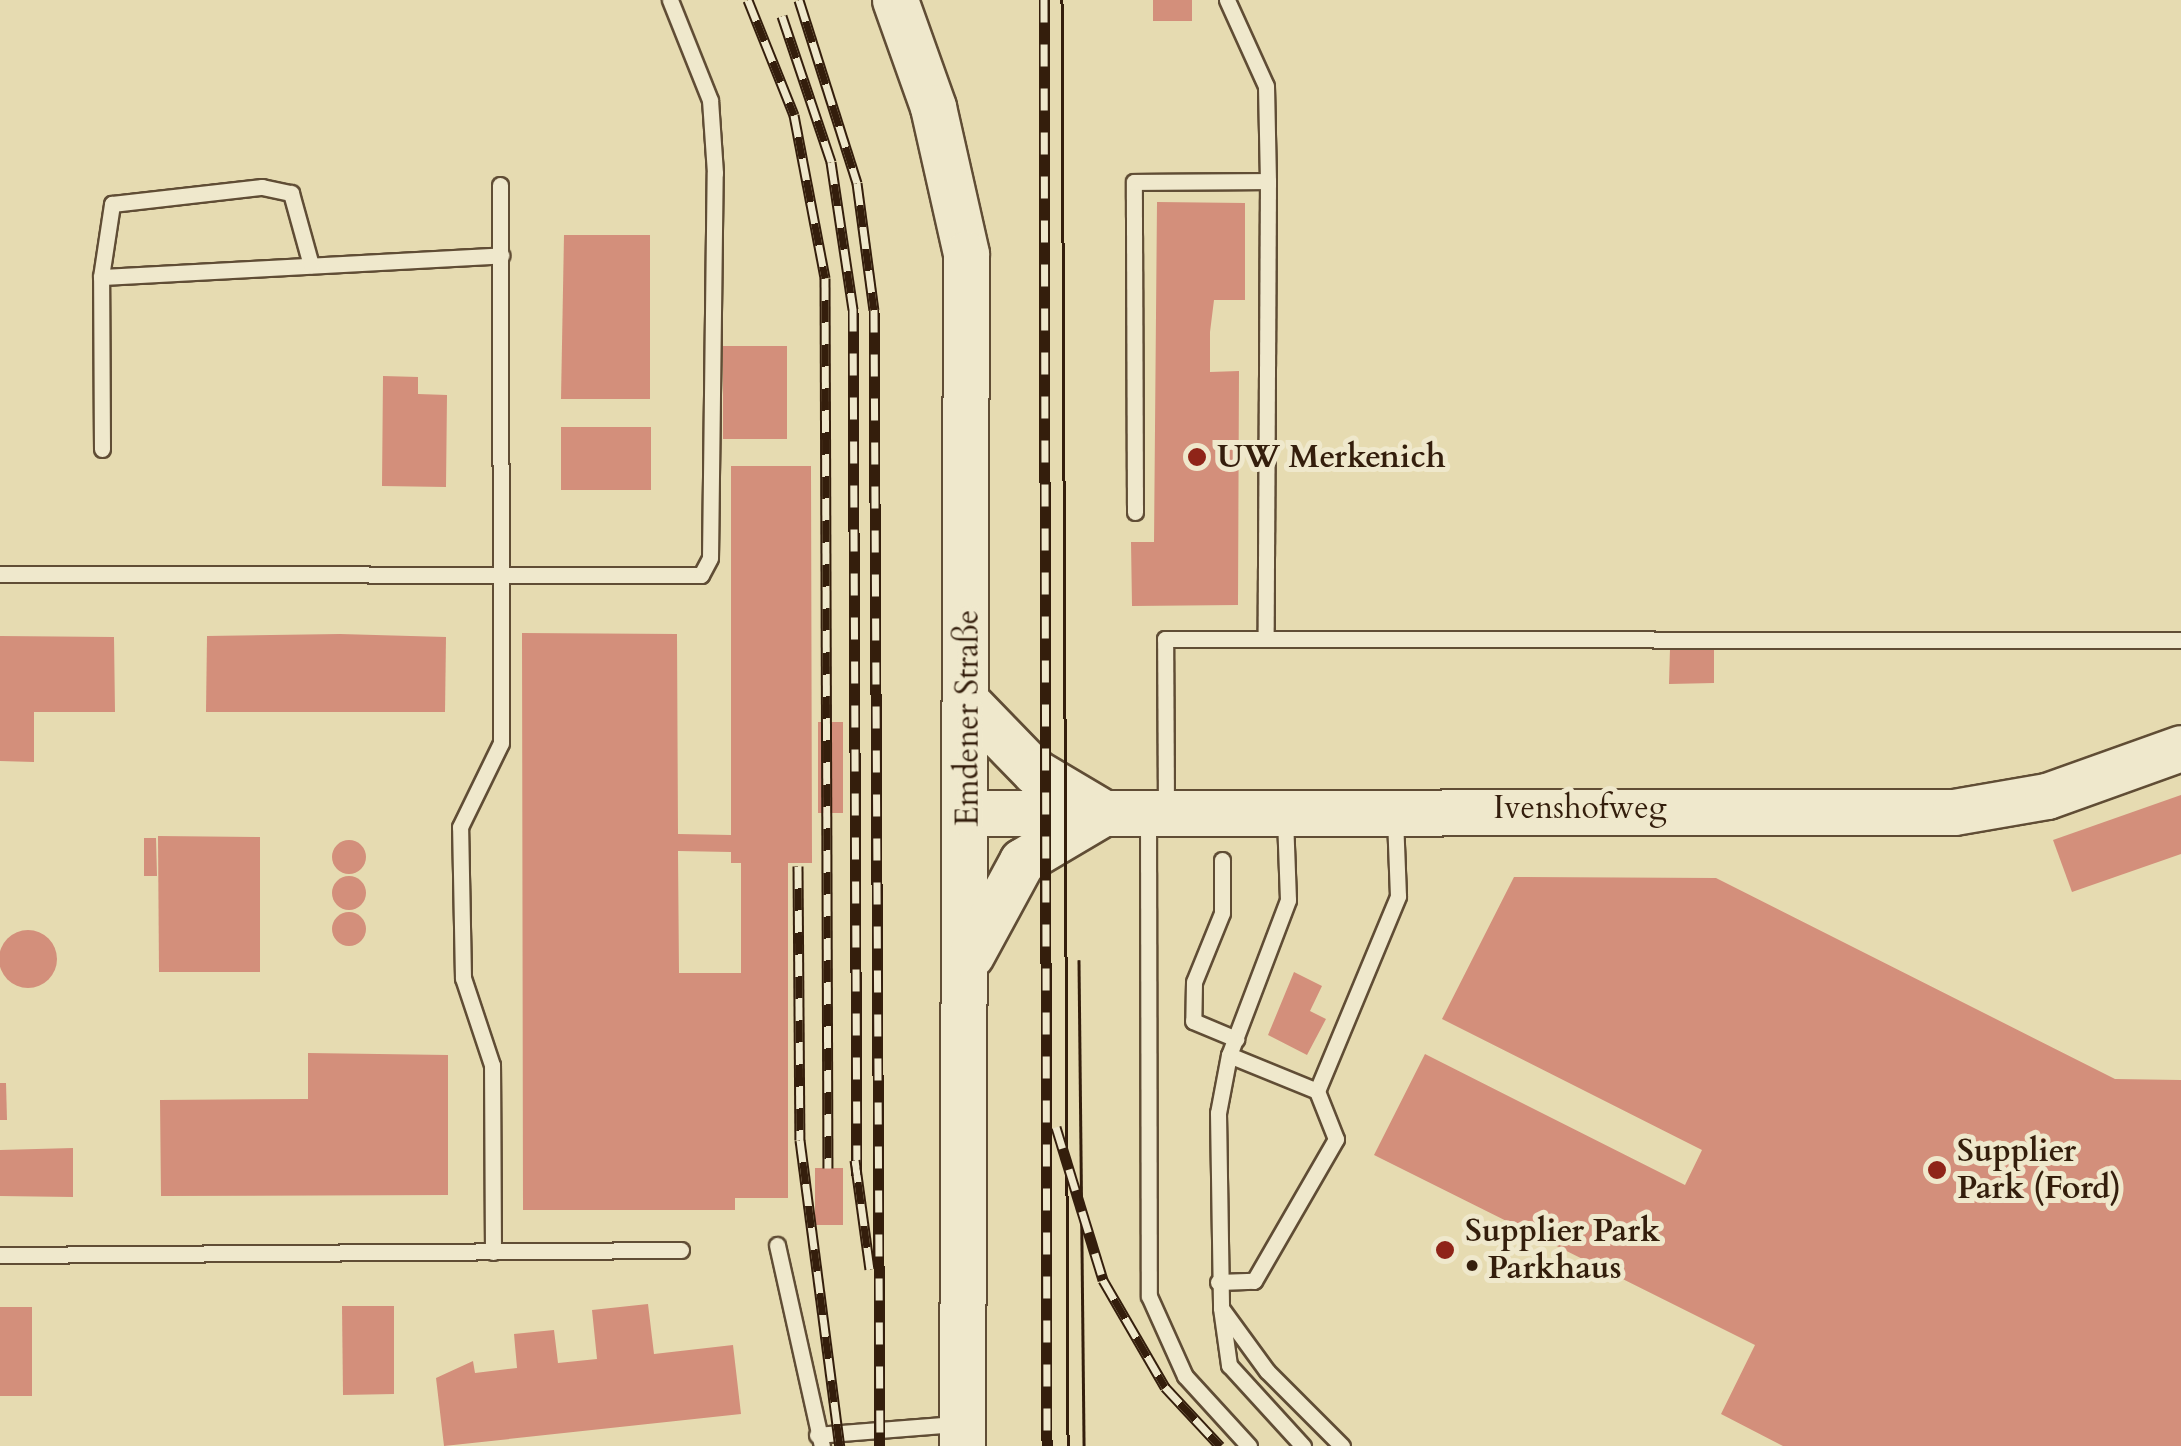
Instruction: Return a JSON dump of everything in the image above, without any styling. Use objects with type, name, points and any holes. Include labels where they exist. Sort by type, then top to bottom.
[{"type":"street","name":"Emdener Straße","points":[[895,0],[933,107],[966,254],[968,962],[962,1435]]},
{"type":"street","points":[[968,703],[1035,772],[1140,812]]},
{"type":"street","name":"Ivenshofweg","points":[[968,813],[1285,809],[1954,812],[2047,796],[2181,748]]},
{"type":"street","points":[[968,962],[1022,861],[1140,812]]},
{"type":"lane","points":[[0,574],[701,574],[710,558],[710,100],[670,0]]},
{"type":"lane","points":[[1227,0],[1266,86],[1266,639]]},
{"type":"lane","points":[[1135,512],[1134,182],[1268,181]]},
{"type":"lane","points":[[493,1252],[492,1064],[463,978],[460,827],[501,743],[504,574],[500,184]]},
{"type":"lane","points":[[102,449],[101,277],[112,204],[262,187],[291,193],[302,210],[311,265]]},
{"type":"lane","points":[[101,277],[501,255]]},
{"type":"lane","points":[[1249,1446],[1185,1376],[1150,1296],[1140,812],[1164,639],[2181,640]]},
{"type":"lane","points":[[1285,809],[1288,900],[1229,1055],[1218,1114],[1218,1282],[1229,1365],[1303,1446]]},
{"type":"lane","points":[[1218,1282],[1254,1281],[1336,1140],[1317,1091],[1398,896],[1395,809]]},
{"type":"lane","points":[[1222,860],[1222,912],[1194,982],[1193,1021],[1236,1039]]},
{"type":"lane","points":[[1229,1055],[1317,1091]]},
{"type":"lane","points":[[778,1245],[820,1440],[962,1435]]},
{"type":"lane","points":[[0,1256],[680,1250]]},
{"type":"lane","points":[[1221,1308],[1267,1371],[1342,1446]]},
{"type":"building","points":[[1153,0],[1192,0],[1192,21],[1153,21]]},
{"type":"building","name":"UW Merkenich","points":[[1157,202],[1245,203],[1245,300],[1214,300],[1210,332],[1210,372],[1239,371],[1238,605],[1132,606],[1131,542],[1154,542]]},
{"type":"building","points":[[564,235],[650,235],[650,399],[561,399]]},
{"type":"building","points":[[723,346],[787,346],[787,439],[723,439]]},
{"type":"building","points":[[383,376],[418,377],[418,394],[447,395],[446,487],[382,486]]},
{"type":"building","points":[[561,427],[651,427],[651,490],[561,490]]},
{"type":"building","points":[[731,466],[811,466],[812,863],[788,863],[788,1198],[735,1198],[735,1210],[523,1210],[522,633],[677,634],[678,834],[731,835]],"holes":[[[678,851],[731,852],[731,863],[741,863],[741,973],[679,973]]]},
{"type":"building","points":[[0,636],[114,637],[115,712],[34,712],[34,762],[0,761]]},
{"type":"building","points":[[207,636],[446,637],[445,712],[206,712]]},
{"type":"building","points":[[1670,649],[1714,649],[1714,683],[1669,684]]},
{"type":"building","points":[[818,722],[843,722],[843,813],[818,813]]},
{"type":"building","points":[[2181,795],[2181,854],[2072,892],[2053,840]]},
{"type":"building","points":[[158,836],[260,837],[260,972],[159,972]]},
{"type":"building","points":[[144,838],[156,838],[157,876],[144,876]]},
{"type":"building","points":[[349,840],[361,845],[366,857],[361,869],[349,874],[337,869],[332,857],[337,845]]},
{"type":"building","points":[[349,876],[361,881],[366,893],[361,905],[349,910],[337,905],[332,893],[337,881]]},
{"type":"building","name":"Supplier Park (Ford)","points":[[1514,877],[1716,878],[2115,1079],[2181,1080],[2181,1446],[1783,1446],[1721,1414],[1755,1345],[1374,1155],[1425,1054],[1685,1185],[1702,1150],[1442,1019]]},
{"type":"building","points":[[349,912],[361,917],[366,929],[361,941],[349,946],[337,941],[332,929],[337,917]]},
{"type":"building","points":[[28,930],[48,939],[57,959],[48,979],[28,988],[8,979],[-1,959],[8,939]]},
{"type":"building","points":[[1294,972],[1322,986],[1310,1011],[1326,1019],[1307,1055],[1268,1035]]},
{"type":"building","points":[[308,1053],[448,1055],[448,1195],[161,1196],[160,1100],[308,1099]]},
{"type":"building","points":[[0,1083],[6,1083],[7,1120],[0,1120]]},
{"type":"building","points":[[73,1148],[73,1197],[0,1196],[0,1150]]},
{"type":"building","points":[[815,1168],[843,1168],[843,1225],[815,1225]]},
{"type":"building","points":[[648,1304],[654,1354],[733,1345],[741,1414],[444,1446],[436,1378],[473,1361],[475,1373],[517,1368],[514,1334],[554,1330],[558,1363],[597,1359],[592,1310]]},
{"type":"building","points":[[342,1306],[394,1306],[394,1394],[343,1395]]},
{"type":"building","points":[[0,1307],[32,1307],[32,1396],[0,1396]]},
{"type":"tram line","points":[[1062,0],[1068,1446]]},
{"type":"tram line","points":[[1079,961],[1084,1446]]},
{"type":"railway","points":[[748,0],[794,115],[825,278],[828,1168]]},
{"type":"railway","points":[[799,0],[857,183],[874,310],[880,1446]]},
{"type":"railway","points":[[1044,0],[1047,1446]]},
{"type":"railway","points":[[782,16],[831,162],[853,309],[857,1175]]},
{"type":"railway","points":[[798,866],[800,1140],[840,1446]]},
{"type":"railway","points":[[1056,1127],[1103,1280],[1165,1387],[1220,1446]]},
{"type":"railway","points":[[855,1160],[870,1269]]},
{"type":"place","name":"UW Merkenich","points":[[1197,457]]},
{"type":"place","name":"Supplier Park (Ford)","points":[[1937,1170]]},
{"type":"place","name":"Supplier Park • Parkhaus","points":[[1445,1250]]}]
